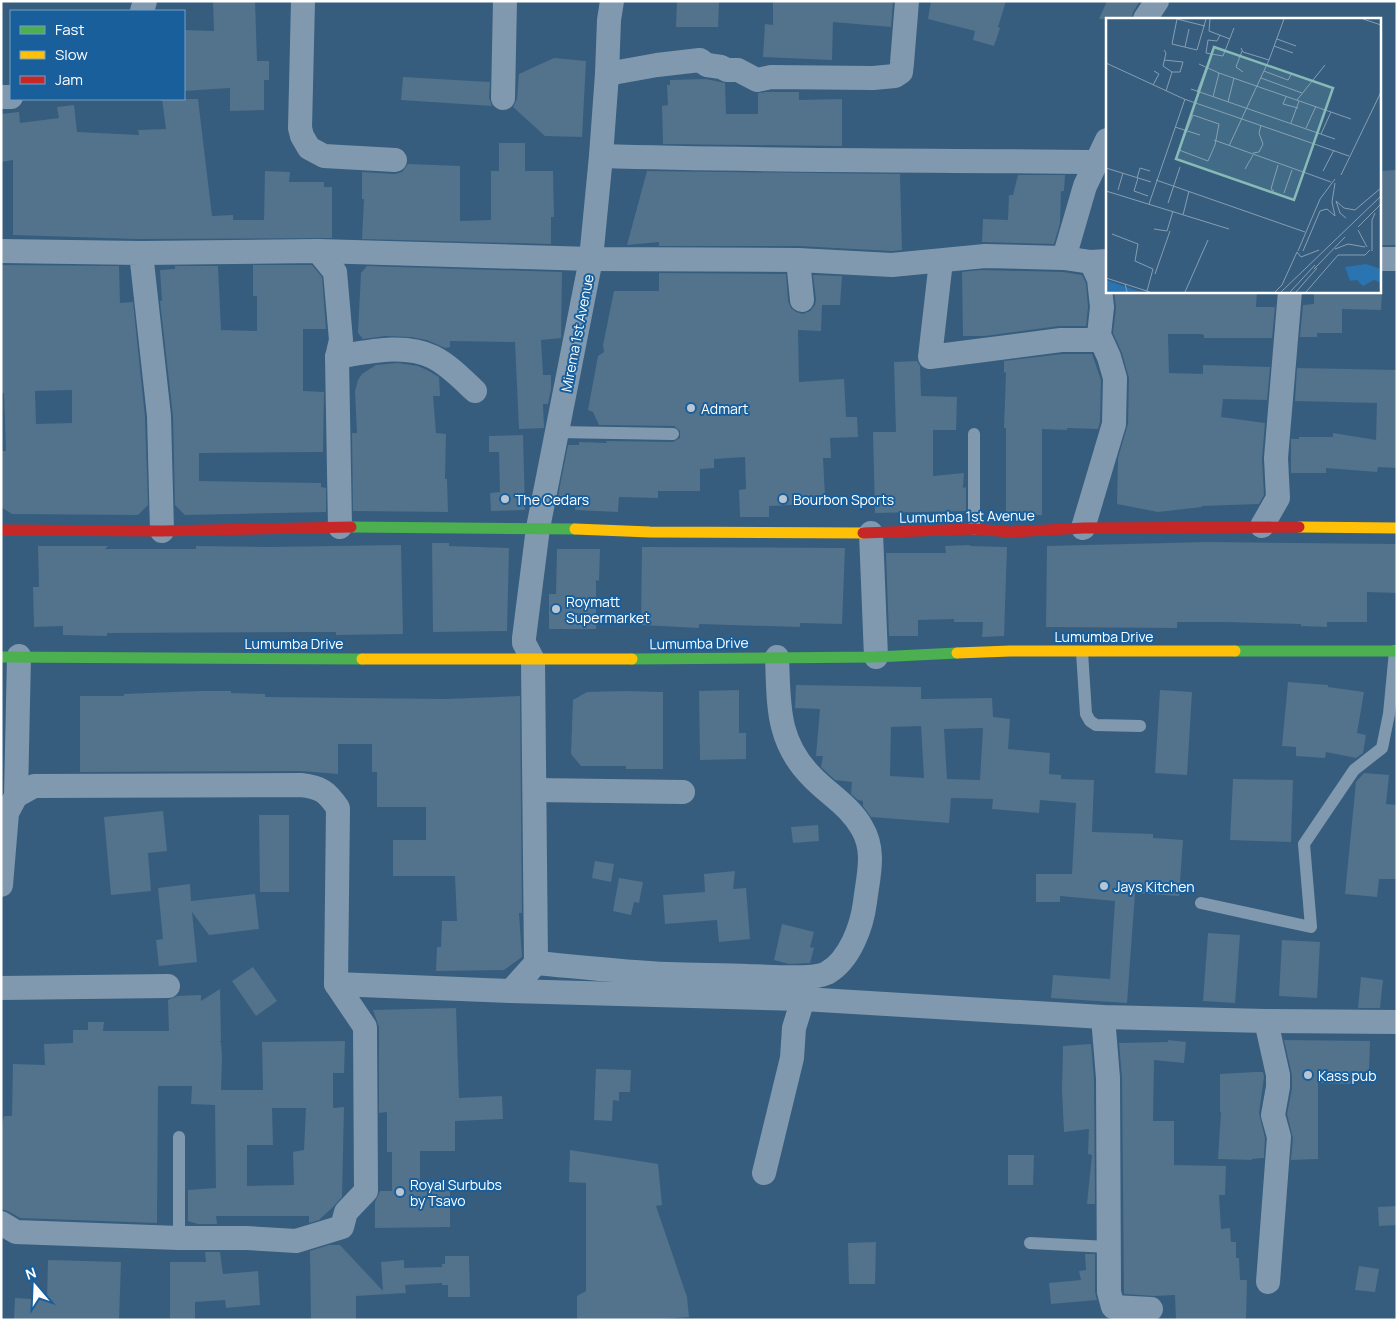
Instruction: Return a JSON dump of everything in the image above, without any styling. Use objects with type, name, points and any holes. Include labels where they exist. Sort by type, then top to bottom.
[{"type":"street","points":[[303,1],[300,128],[302,136],[309,148],[324,156],[395,160]]},
{"type":"street","points":[[502,98],[505,1]]},
{"type":"street","name":"Mirema 1st Avenue","points":[[533,660],[524,643],[524,638],[538,528],[592,259],[607,74],[609,20],[612,1]]},
{"type":"street","points":[[607,74],[700,60],[707,65],[727,70],[738,70],[757,80],[771,77],[873,78],[895,76],[901,72],[907,1]]},
{"type":"street","points":[[1146,18],[1157,1]]},
{"type":"street","points":[[1064,258],[1085,186],[1106,142]]},
{"type":"street","points":[[601,156],[744,160],[1096,162]]},
{"type":"street","points":[[1,251],[141,253],[318,251],[592,259],[798,260],[892,265],[985,256],[1064,258],[1099,262],[1102,307],[1099,336],[1109,357],[1115,378],[1114,424],[1083,528]]},
{"type":"street","points":[[318,251],[335,272],[341,340],[337,357],[340,527]]},
{"type":"street","points":[[141,253],[159,416],[162,531]]},
{"type":"street","points":[[1380,259],[1397,259]]},
{"type":"street","points":[[798,260],[802,300]]},
{"type":"street","points":[[941,261],[930,357],[1061,340],[1100,340]]},
{"type":"street","points":[[1262,526],[1278,498],[1276,458],[1290,292]]},
{"type":"street","points":[[337,357],[374,351],[415,350],[433,357],[448,366],[475,391]]},
{"type":"street","name":"Lumumba 1st Avenue","points":[[1,530],[162,531],[340,527],[871,533],[974,528],[1010,532],[1083,528],[1262,526],[1397,528]]},
{"type":"street","points":[[871,533],[876,657]]},
{"type":"street","name":"Lumumba Drive","points":[[10,657],[533,660],[876,657],[1010,651],[1396,651]]},
{"type":"street","points":[[1,886],[7,813],[16,796],[10,657]]},
{"type":"street","points":[[536,963],[668,974],[802,977],[826,973],[843,960],[852,947],[864,909],[871,850],[863,828],[850,812],[812,777],[796,758],[786,742],[781,721],[778,657]]},
{"type":"street","points":[[511,992],[536,963],[533,660]]},
{"type":"street","points":[[1,1223],[16,1232],[296,1241],[350,1230],[346,1212],[366,1191],[366,1027],[336,984],[338,808],[328,794],[314,786],[301,785],[34,786],[16,796]]},
{"type":"street","points":[[535,790],[683,792]]},
{"type":"street","points":[[336,984],[511,992],[803,999],[1103,1017],[1397,1022]]},
{"type":"street","points":[[1,988],[168,986]]},
{"type":"street","points":[[764,1173],[792,1058],[794,1028],[803,999]]},
{"type":"street","points":[[1103,1017],[1108,1078],[1109,1292],[1113,1306],[1151,1309]]},
{"type":"street","points":[[1266,1021],[1278,1075],[1273,1115],[1279,1137],[1268,1282]]},
{"type":"lane","points":[[557,432],[673,434]]},
{"type":"lane","points":[[974,434],[974,528]]},
{"type":"lane","points":[[1201,904],[1311,927],[1304,844],[1354,770],[1382,748],[1389,714],[1396,651]]},
{"type":"lane","points":[[1082,652],[1086,714],[1090,721],[1096,726],[1140,726]]},
{"type":"lane","points":[[179,1137],[179,1238]]},
{"type":"lane","points":[[1030,1243],[1108,1247]]},
{"type":"building","points":[[213,1],[255,1],[257,61],[269,61],[269,80],[264,80],[264,110],[230,111],[230,88],[185,91],[185,30],[214,31]]},
{"type":"building","points":[[677,1],[719,1],[718,27],[676,27]]},
{"type":"building","points":[[773,1],[893,1],[891,27],[833,22],[832,60],[763,57],[765,24],[773,25]]},
{"type":"building","points":[[931,1],[1006,1],[994,46],[973,40],[975,31],[928,19]]},
{"type":"building","points":[[1107,1],[1140,1],[1131,18],[1099,19]]},
{"type":"building","points":[[554,58],[586,61],[582,137],[545,136],[513,107],[517,99],[519,74]]},
{"type":"building","points":[[403,77],[490,82],[489,98],[492,106],[401,100]]},
{"type":"building","points":[[706,79],[725,83],[726,114],[758,114],[758,93],[799,92],[799,100],[842,99],[842,146],[663,144],[662,106],[668,105],[667,85],[670,85],[670,80]]},
{"type":"building","points":[[198,99],[212,216],[233,215],[233,220],[264,220],[265,171],[290,172],[289,182],[324,182],[324,187],[332,187],[332,238],[137,239],[13,235],[13,160],[1,162],[1,114],[19,112],[20,123],[59,118],[57,107],[74,105],[77,132],[139,135],[138,130],[166,129],[162,100]]},
{"type":"building","points":[[499,143],[525,143],[525,171],[553,171],[554,217],[551,217],[551,244],[362,239],[364,199],[362,199],[362,172],[395,174],[402,172],[408,164],[460,166],[460,221],[491,220],[491,171],[499,171]]},
{"type":"building","points":[[1397,170],[1397,245],[1380,245],[1380,223],[1382,223],[1380,171]]},
{"type":"building","points":[[647,171],[900,174],[902,250],[798,246],[659,246],[659,242],[627,245]]},
{"type":"building","points":[[1018,175],[1065,175],[1064,191],[1061,191],[1060,223],[1054,244],[982,242],[983,219],[1008,220],[1009,195],[1013,195]]},
{"type":"building","points":[[1,265],[119,266],[120,303],[133,302],[145,417],[148,505],[138,515],[12,514],[1,507],[1,451],[6,451],[4,393],[1,393]],"holes":[[[72,390],[72,423],[36,424],[35,391]]]},
{"type":"building","points":[[253,265],[312,265],[322,277],[326,329],[303,329],[303,391],[324,392],[323,452],[199,453],[199,481],[321,483],[321,487],[326,488],[326,512],[185,515],[175,505],[173,416],[160,301],[162,301],[160,270],[175,269],[175,266],[218,266],[221,330],[257,331],[257,296],[253,296]]},
{"type":"building","points":[[367,266],[562,272],[561,338],[541,340],[543,375],[551,375],[548,404],[543,404],[544,428],[519,429],[515,342],[450,341],[450,347],[445,348],[427,340],[411,337],[385,336],[363,339],[358,333],[361,273]]},
{"type":"building","points":[[980,270],[1063,272],[1082,275],[1086,283],[1088,307],[1086,326],[1059,326],[985,336],[963,336],[962,272]]},
{"type":"building","points":[[659,273],[786,274],[788,301],[791,308],[803,314],[810,311],[815,305],[813,275],[842,276],[840,305],[822,305],[821,331],[798,330],[799,382],[844,379],[846,417],[857,417],[858,437],[830,438],[831,458],[823,458],[825,497],[811,498],[812,504],[769,506],[769,517],[740,517],[739,490],[746,489],[745,457],[714,459],[714,468],[700,469],[700,491],[658,491],[658,498],[619,497],[618,512],[575,510],[576,497],[558,496],[568,445],[579,445],[579,442],[607,443],[606,441],[673,442],[680,438],[680,431],[674,426],[599,425],[593,412],[588,410],[598,356],[604,352],[603,345],[614,291],[659,291]]},
{"type":"building","points":[[1382,291],[1381,310],[1342,309],[1342,333],[1317,333],[1317,337],[1300,337],[1303,305],[1314,304],[1314,292]]},
{"type":"building","points":[[1114,292],[1257,292],[1256,307],[1275,307],[1272,338],[1204,338],[1204,335],[1201,334],[1168,334],[1169,373],[1203,374],[1203,365],[1270,367],[1267,400],[1223,399],[1221,417],[1265,423],[1262,459],[1264,495],[1259,504],[1202,506],[1158,512],[1117,504],[1118,458],[1128,424],[1129,378],[1122,353],[1113,333],[1116,308]]},
{"type":"building","points":[[1062,354],[1092,354],[1101,380],[1100,422],[1098,429],[1042,429],[1042,515],[1006,516],[1006,428],[1004,428],[1006,372],[1004,373],[1004,361]]},
{"type":"building","points":[[917,361],[920,366],[921,396],[957,397],[956,430],[933,430],[933,476],[964,473],[963,488],[966,487],[966,511],[875,513],[873,432],[896,432],[894,362]]},
{"type":"building","points":[[398,363],[418,366],[439,377],[440,396],[433,396],[436,433],[446,434],[445,479],[447,479],[448,512],[353,511],[352,433],[357,433],[355,391],[358,380],[362,374],[376,365]]},
{"type":"building","points":[[1297,368],[1397,370],[1397,468],[1378,467],[1377,472],[1326,468],[1326,473],[1291,473],[1291,439],[1299,439],[1299,437],[1333,437],[1333,433],[1376,440],[1377,403],[1295,401]]},
{"type":"building","points":[[523,435],[525,510],[491,511],[490,493],[500,492],[499,452],[489,452],[489,436]]},
{"type":"building","points":[[1207,542],[1397,544],[1397,593],[1367,592],[1367,622],[1327,622],[1327,627],[1301,626],[1301,624],[1177,622],[1177,628],[1046,627],[1047,546]]},
{"type":"building","points":[[432,543],[449,543],[449,546],[509,548],[507,631],[433,632]]},
{"type":"building","points":[[401,545],[403,634],[336,635],[336,632],[107,633],[107,636],[63,635],[63,626],[34,627],[33,587],[39,587],[38,546],[108,546],[105,549],[196,549],[196,546]]},
{"type":"building","points":[[945,546],[1007,547],[1004,636],[982,637],[983,622],[954,622],[954,619],[918,620],[918,636],[889,636],[886,553],[946,553]]},
{"type":"building","points":[[642,547],[845,548],[842,624],[800,623],[800,627],[699,624],[699,628],[641,625]]},
{"type":"building","points":[[557,549],[600,549],[599,581],[596,580],[596,629],[549,629],[549,594],[556,594]]},
{"type":"building","points":[[1288,682],[1328,685],[1328,687],[1364,692],[1357,733],[1366,735],[1363,753],[1356,758],[1326,752],[1325,758],[1296,756],[1296,747],[1282,746]]},
{"type":"building","points":[[796,685],[921,687],[921,699],[992,698],[993,717],[1010,719],[1008,749],[1050,753],[1049,774],[1061,775],[1061,779],[1094,780],[1092,832],[1153,834],[1153,838],[1183,840],[1179,896],[1135,893],[1127,1003],[1051,998],[1053,975],[1110,979],[1115,901],[1060,896],[1060,902],[1036,902],[1036,874],[1072,874],[1076,803],[1040,800],[1039,813],[992,809],[993,799],[951,798],[949,823],[871,817],[863,806],[863,801],[858,800],[851,794],[852,782],[835,780],[821,767],[823,756],[816,756],[820,709],[795,708]],"holes":[[[921,726],[924,778],[890,776],[891,727]],[[983,728],[980,780],[947,779],[944,729]]]},
{"type":"building","points":[[739,690],[739,733],[746,733],[746,759],[700,760],[699,691]]},
{"type":"building","points":[[1160,690],[1192,692],[1187,775],[1155,773]]},
{"type":"building","points":[[199,691],[265,694],[265,697],[445,699],[520,696],[522,913],[519,913],[522,957],[504,970],[436,971],[437,947],[441,947],[442,921],[457,921],[455,876],[393,876],[393,840],[426,840],[426,807],[377,807],[377,772],[372,772],[372,744],[338,744],[338,774],[301,771],[80,772],[80,696],[124,696],[124,694]]},
{"type":"building","points":[[587,692],[663,692],[663,769],[626,769],[626,766],[581,766],[571,754],[573,700]]},
{"type":"building","points":[[1364,773],[1389,775],[1386,804],[1397,805],[1397,879],[1379,879],[1377,897],[1345,894],[1356,782]]},
{"type":"building","points":[[1233,779],[1293,780],[1291,842],[1230,840]]},
{"type":"building","points":[[163,811],[167,851],[148,853],[151,891],[111,895],[104,817]]},
{"type":"building","points":[[259,815],[289,815],[289,892],[260,892]]},
{"type":"building","points":[[818,825],[819,841],[793,843],[791,827]]},
{"type":"building","points":[[595,861],[614,864],[611,882],[592,878]]},
{"type":"building","points":[[735,871],[733,889],[746,888],[750,939],[719,942],[717,920],[665,924],[663,895],[705,892],[704,874]]},
{"type":"building","points":[[619,878],[643,882],[639,903],[634,902],[631,915],[613,911]]},
{"type":"building","points":[[190,884],[191,901],[255,894],[259,929],[209,935],[192,912],[197,962],[159,966],[156,940],[163,939],[158,888]]},
{"type":"building","points":[[782,924],[814,932],[810,947],[814,948],[810,963],[789,964],[774,960]]},
{"type":"building","points":[[1208,933],[1240,935],[1235,1003],[1203,1001]]},
{"type":"building","points":[[1282,940],[1320,942],[1317,998],[1279,996]]},
{"type":"building","points":[[253,967],[277,1001],[256,1016],[232,981]]},
{"type":"building","points":[[1361,977],[1383,980],[1380,1008],[1358,1008]]},
{"type":"building","points":[[220,989],[221,1041],[219,1042],[221,1042],[222,1057],[221,1090],[263,1090],[262,1042],[345,1041],[344,1073],[333,1073],[333,1108],[344,1107],[342,1197],[333,1207],[319,1220],[309,1223],[309,1216],[216,1216],[217,1224],[198,1224],[188,1221],[188,1190],[216,1188],[215,1105],[191,1104],[192,1086],[158,1086],[157,1223],[20,1218],[1,1209],[1,1129],[4,1116],[12,1116],[13,1064],[45,1065],[44,1044],[73,1043],[73,1030],[88,1030],[88,1022],[104,1022],[103,1031],[169,1031],[168,1000],[177,996],[201,995],[201,1001]],"holes":[[[272,1108],[306,1108],[304,1150],[293,1152],[294,1185],[247,1186],[247,1145],[273,1145]]]},
{"type":"building","points":[[456,1008],[459,1098],[502,1096],[503,1119],[455,1121],[455,1151],[420,1151],[420,1191],[450,1191],[450,1227],[375,1228],[375,1202],[380,1191],[392,1191],[392,1152],[387,1152],[387,1112],[379,1113],[379,1027],[373,1010]]},
{"type":"building","points":[[1168,1040],[1186,1042],[1184,1063],[1154,1060],[1153,1121],[1174,1121],[1174,1165],[1226,1166],[1225,1195],[1219,1195],[1221,1229],[1230,1228],[1231,1242],[1236,1242],[1236,1258],[1239,1258],[1240,1280],[1247,1280],[1246,1320],[1176,1320],[1175,1295],[1124,1294],[1122,1078],[1119,1043],[1168,1042]]},
{"type":"building","points":[[1284,1040],[1370,1041],[1369,1072],[1354,1072],[1354,1084],[1318,1083],[1318,1159],[1291,1160],[1293,1138],[1287,1114],[1292,1089],[1292,1075]]},
{"type":"building","points":[[1091,1044],[1094,1079],[1095,1204],[1087,1204],[1092,1155],[1088,1154],[1089,1129],[1064,1132],[1062,1090],[1063,1046]]},
{"type":"building","points":[[596,1069],[631,1070],[630,1092],[619,1092],[619,1101],[613,1100],[612,1121],[594,1120]]},
{"type":"building","points":[[1263,1072],[1259,1113],[1265,1138],[1264,1158],[1252,1160],[1218,1159],[1221,1112],[1220,1074]]},
{"type":"building","points":[[570,1150],[658,1164],[662,1205],[656,1206],[687,1297],[689,1317],[646,1320],[577,1320],[577,1296],[586,1291],[586,1183],[569,1182]]},
{"type":"building","points":[[1008,1155],[1034,1155],[1033,1185],[1008,1185]]},
{"type":"building","points":[[1397,1206],[1397,1225],[1379,1226],[1378,1207]]},
{"type":"building","points":[[876,1242],[875,1284],[849,1284],[848,1243]]},
{"type":"building","points":[[329,1245],[340,1245],[383,1291],[381,1262],[404,1260],[404,1268],[442,1267],[442,1264],[445,1264],[445,1256],[469,1256],[470,1297],[448,1297],[448,1285],[442,1285],[442,1283],[405,1285],[406,1293],[356,1296],[356,1320],[311,1320],[310,1251]]},
{"type":"building","points":[[205,1252],[220,1252],[223,1274],[258,1271],[260,1305],[226,1308],[225,1300],[195,1302],[195,1320],[170,1320],[170,1262],[206,1262]]},
{"type":"building","points":[[1085,1254],[1095,1254],[1095,1292],[1097,1300],[1051,1304],[1049,1283],[1081,1280],[1079,1271],[1086,1270]]},
{"type":"building","points":[[48,1260],[121,1262],[119,1320],[14,1320],[15,1298],[47,1300]]},
{"type":"building","points":[[1359,1266],[1379,1269],[1375,1292],[1355,1290]]},
{"type":"traffic: fast","points":[[351,527],[575,529]]},
{"type":"traffic: fast","points":[[1235,651],[1397,651]]},
{"type":"traffic: fast","points":[[632,659],[876,657],[957,653]]},
{"type":"traffic: fast","points":[[1,657],[362,659]]},
{"type":"traffic: slow","points":[[1299,527],[1397,528]]},
{"type":"traffic: slow","points":[[575,529],[650,532],[863,533]]},
{"type":"traffic: slow","points":[[957,653],[1010,651],[1235,651]]},
{"type":"traffic: slow","points":[[362,659],[632,659]]},
{"type":"traffic: jam","points":[[1,530],[162,531],[351,527]]},
{"type":"traffic: jam","points":[[863,533],[974,529],[1010,532],[1083,528],[1299,527]]},
{"type":"place","name":"Admart","points":[[691,408]]},
{"type":"place","name":"The Cedars","points":[[505,499]]},
{"type":"place","name":"Bourbon Sports","points":[[783,499]]},
{"type":"place","name":"Roymatt Supermarket","points":[[556,609]]},
{"type":"place","name":"Jays Kitchen","points":[[1104,886]]},
{"type":"place","name":"Kass pub","points":[[1308,1075]]},
{"type":"place","name":"Royal Surbubs by Tsavo","points":[[400,1192]]}]
